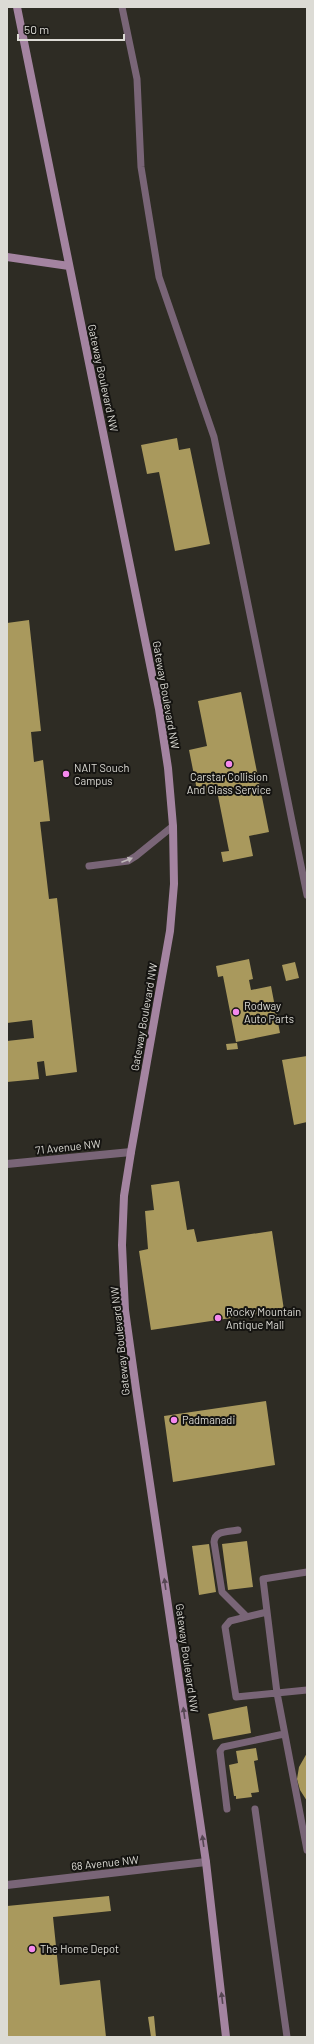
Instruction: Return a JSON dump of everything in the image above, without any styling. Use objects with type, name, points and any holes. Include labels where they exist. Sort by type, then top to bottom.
[{"type":"main road","name":"Gateway Boulevard NW","points":[[17,7],[68,266],[159,709],[168,768],[173,826],[174,884],[170,931],[124,1196],[122,1245],[125,1310],[136,1396],[206,1862],[226,2037]]},
{"type":"main road","points":[[7,257],[68,266]]},
{"type":"street","name":"71 Avenue NW","points":[[7,1164],[131,1152]]},
{"type":"street","name":"68 Avenue NW","points":[[7,1884],[206,1862]]},
{"type":"lane","points":[[122,7],[137,79],[141,167],[159,277],[214,437],[307,895]]},
{"type":"lane","points":[[89,866],[128,860],[136,856],[173,826]]},
{"type":"lane","points":[[238,1530],[217,1533],[214,1536],[214,1542],[222,1592],[246,1616]]},
{"type":"lane","points":[[307,1572],[263,1579],[277,1693],[307,1850]]},
{"type":"lane","points":[[267,1612],[230,1621],[225,1627],[236,1697],[307,1690]]},
{"type":"lane","points":[[227,1809],[220,1751],[223,1747],[284,1734]]},
{"type":"lane","points":[[255,1809],[287,2037]]},
{"type":"building","points":[[177,438],[179,450],[190,448],[210,544],[175,551],[159,472],[147,474],[141,445]]},
{"type":"building","points":[[29,620],[41,731],[31,732],[34,762],[43,760],[50,821],[40,822],[49,899],[57,898],[77,1072],[46,1076],[44,1061],[37,1062],[39,1079],[7,1082],[7,1041],[34,1038],[32,1020],[7,1023],[7,623]]},
{"type":"building","points":[[241,692],[269,832],[249,836],[253,856],[223,862],[221,852],[229,851],[217,791],[198,795],[189,750],[207,746],[198,701]]},
{"type":"building","points":[[249,959],[253,979],[249,980],[251,990],[271,986],[280,1033],[236,1042],[223,976],[218,977],[216,966]]},
{"type":"building","points":[[295,962],[299,978],[286,981],[282,965]]},
{"type":"building","points":[[237,1043],[238,1049],[227,1050],[226,1044]]},
{"type":"building","points":[[307,1056],[307,1122],[294,1125],[282,1060]]},
{"type":"building","points":[[179,1181],[187,1230],[194,1229],[197,1242],[272,1231],[284,1310],[151,1330],[139,1251],[148,1249],[145,1211],[154,1210],[151,1185]]},
{"type":"building","points":[[266,1401],[275,1465],[173,1482],[164,1416]]},
{"type":"building","points":[[247,1541],[253,1587],[228,1590],[222,1544]]},
{"type":"building","points":[[209,1544],[216,1592],[199,1595],[192,1546]]},
{"type":"building","points":[[247,1706],[251,1733],[213,1740],[208,1714]]},
{"type":"building","points":[[256,1748],[258,1760],[254,1761],[259,1792],[251,1793],[252,1797],[236,1799],[236,1796],[234,1796],[229,1765],[238,1763],[236,1751]]},
{"type":"building","points":[[307,1753],[307,1801],[300,1790],[297,1779],[299,1767]]},
{"type":"building","name":"The Home Depot","points":[[109,1896],[111,1911],[53,1917],[60,1985],[100,1980],[106,2037],[7,2037],[7,1906]]},
{"type":"building","points":[[154,2016],[156,2037],[151,2037],[148,2017]]},
{"type":"place","name":"Carstar Collision And Glass Service","points":[[229,764]]},
{"type":"place","name":"NAIT Souch Campus","points":[[66,774]]},
{"type":"place","name":"Rodway Auto Parts","points":[[236,1012]]},
{"type":"place","name":"Rocky Mountain Antique Mall","points":[[218,1318]]},
{"type":"place","name":"Padmanadi","points":[[174,1420]]},
{"type":"place","name":"The Home Depot","points":[[32,1949]]}]
